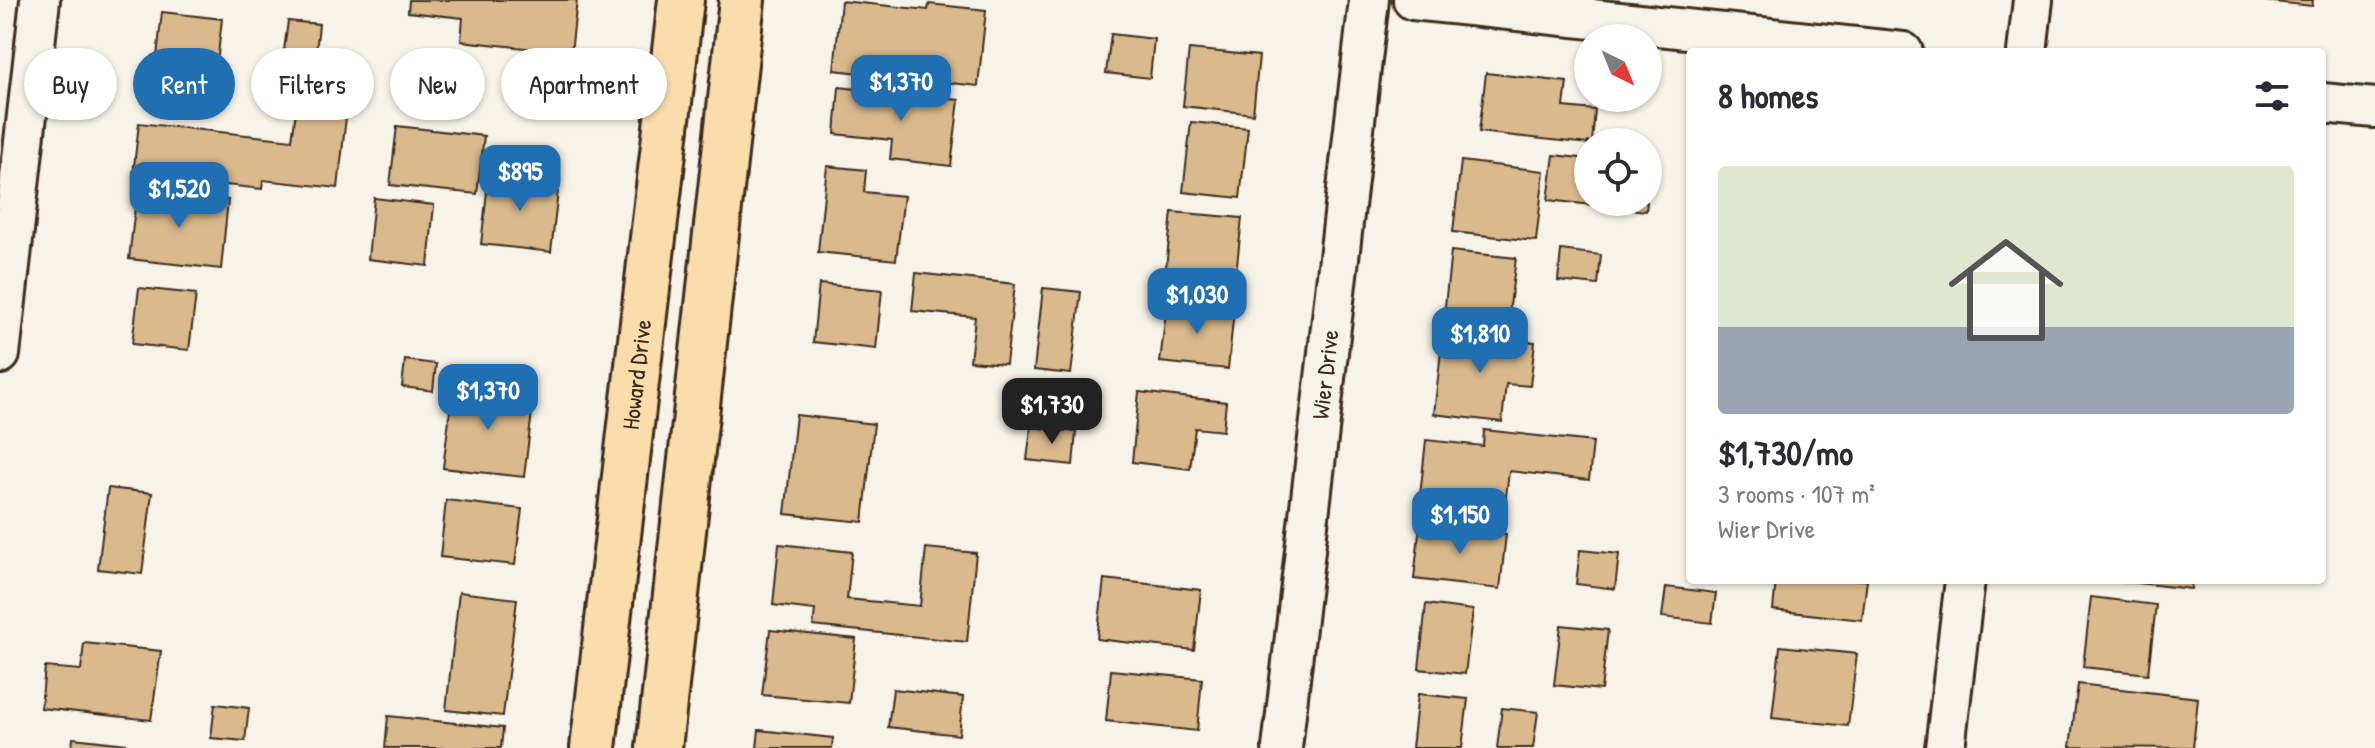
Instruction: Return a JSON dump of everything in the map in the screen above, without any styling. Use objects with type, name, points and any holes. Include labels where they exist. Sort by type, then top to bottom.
[{"type":"main road","name":"Howard Drive","points":[[593,748],[681,0]]},
{"type":"main road","points":[[659,748],[742,0]]},
{"type":"main road","points":[[629,450],[692,451]]},
{"type":"street","points":[[0,354],[40,0]]},
{"type":"street","name":"Wier Drive","points":[[1282,748],[1369,0]]},
{"type":"street","points":[[1413,0],[1865,48]]},
{"type":"street","points":[[2027,48],[2033,0]]},
{"type":"street","points":[[2326,103],[2375,108]]},
{"type":"street","points":[[1945,748],[1965,584]]},
{"type":"building","points":[[409,0],[577,0],[572,48],[525,48],[461,41],[463,18],[408,12]]},
{"type":"building","points":[[2256,0],[2313,0],[2312,6]]},
{"type":"building","points":[[841,1],[928,10],[929,4],[986,10],[978,86],[834,70]]},
{"type":"building","points":[[162,12],[222,19],[219,48],[158,48]]},
{"type":"building","points":[[288,21],[319,24],[317,48],[284,48]]},
{"type":"building","points":[[1111,34],[1154,39],[1150,78],[1106,73]]},
{"type":"building","points":[[1189,49],[1259,56],[1253,114],[1183,106]]},
{"type":"building","points":[[1486,73],[1567,82],[1564,107],[1574,108],[1574,112],[1595,112],[1593,128],[1574,128],[1574,142],[1479,132]]},
{"type":"building","points":[[839,87],[959,100],[951,166],[890,159],[892,140],[835,134]]},
{"type":"building","points":[[295,120],[346,120],[338,188],[263,180],[262,189],[133,175],[139,123],[292,140]]},
{"type":"building","points":[[1191,122],[1248,128],[1240,198],[1183,192]]},
{"type":"building","points":[[397,126],[484,136],[477,194],[390,185]]},
{"type":"building","points":[[1554,155],[1574,157],[1574,203],[1548,200]]},
{"type":"building","points":[[1461,161],[1544,171],[1536,241],[1453,232]]},
{"type":"building","points":[[827,166],[866,170],[864,192],[904,196],[896,260],[818,252]]},
{"type":"building","points":[[489,174],[559,182],[551,252],[481,244]]},
{"type":"building","points":[[137,190],[228,200],[221,269],[129,259]]},
{"type":"building","points":[[374,198],[434,205],[428,266],[368,259]]},
{"type":"building","points":[[1172,212],[1242,218],[1234,293],[1164,286]]},
{"type":"building","points":[[1561,250],[1601,255],[1598,285],[1558,281]]},
{"type":"building","points":[[1451,251],[1516,258],[1508,322],[1444,315]]},
{"type":"building","points":[[916,273],[1015,284],[1006,364],[970,361],[975,317],[912,311]]},
{"type":"building","points":[[819,284],[882,290],[876,349],[813,342]]},
{"type":"building","points":[[139,288],[196,294],[189,350],[132,344]]},
{"type":"building","points":[[1043,288],[1081,292],[1071,374],[1034,370]]},
{"type":"building","points":[[1167,303],[1234,310],[1228,369],[1160,362]]},
{"type":"building","points":[[1443,333],[1535,342],[1530,386],[1506,384],[1502,422],[1434,414]]},
{"type":"building","points":[[405,360],[436,364],[433,391],[402,387]]},
{"type":"building","points":[[453,386],[534,396],[524,477],[443,468]]},
{"type":"building","points":[[1139,392],[1226,402],[1223,431],[1195,428],[1190,469],[1132,462]]},
{"type":"building","points":[[796,415],[874,424],[863,522],[785,514]]},
{"type":"building","points":[[1031,427],[1076,432],[1073,465],[1027,460]]},
{"type":"building","points":[[1484,430],[1593,442],[1589,480],[1509,471],[1505,505],[1420,496],[1426,440],[1483,446]]},
{"type":"building","points":[[108,488],[152,493],[142,574],[98,569]]},
{"type":"building","points":[[446,500],[522,509],[515,565],[440,557]]},
{"type":"building","points":[[1420,524],[1506,534],[1500,589],[1414,579]]},
{"type":"building","points":[[779,544],[852,552],[847,599],[920,606],[926,548],[976,553],[967,642],[813,626],[815,610],[773,605]]},
{"type":"building","points":[[1580,550],[1619,554],[1615,589],[1576,584]]},
{"type":"building","points":[[1104,579],[1201,590],[1194,650],[1097,639]]},
{"type":"building","points":[[1776,584],[1866,584],[1862,620],[1773,610]]},
{"type":"building","points":[[2146,584],[2192,584],[2191,589]]},
{"type":"building","points":[[1666,587],[1716,593],[1712,623],[1662,617]]},
{"type":"building","points":[[459,592],[517,599],[503,716],[446,710]]},
{"type":"building","points":[[2091,597],[2156,605],[2148,674],[2083,667]]},
{"type":"building","points":[[1426,604],[1473,610],[1465,674],[1419,669]]},
{"type":"building","points":[[1561,625],[1608,630],[1601,690],[1554,685]]},
{"type":"building","points":[[770,630],[856,639],[849,703],[762,695]]},
{"type":"building","points":[[84,643],[161,651],[151,720],[41,708],[45,667],[81,670]]},
{"type":"building","points":[[1780,646],[1857,654],[1848,726],[1772,718]]},
{"type":"building","points":[[1111,670],[1202,679],[1197,731],[1106,721]]},
{"type":"building","points":[[2078,684],[2198,698],[2193,748],[2070,747]]},
{"type":"building","points":[[893,689],[963,697],[959,735],[888,727]]},
{"type":"building","points":[[1418,694],[1468,699],[1462,748],[1412,748]]},
{"type":"building","points":[[215,704],[249,708],[245,741],[211,738]]},
{"type":"building","points":[[1502,708],[1538,712],[1533,748],[1497,748]]},
{"type":"building","points":[[388,716],[503,728],[501,748],[385,748]]},
{"type":"building","points":[[759,730],[833,738],[832,748],[757,748]]},
{"type":"building","points":[[73,738],[126,744],[126,748],[72,748]]}]
